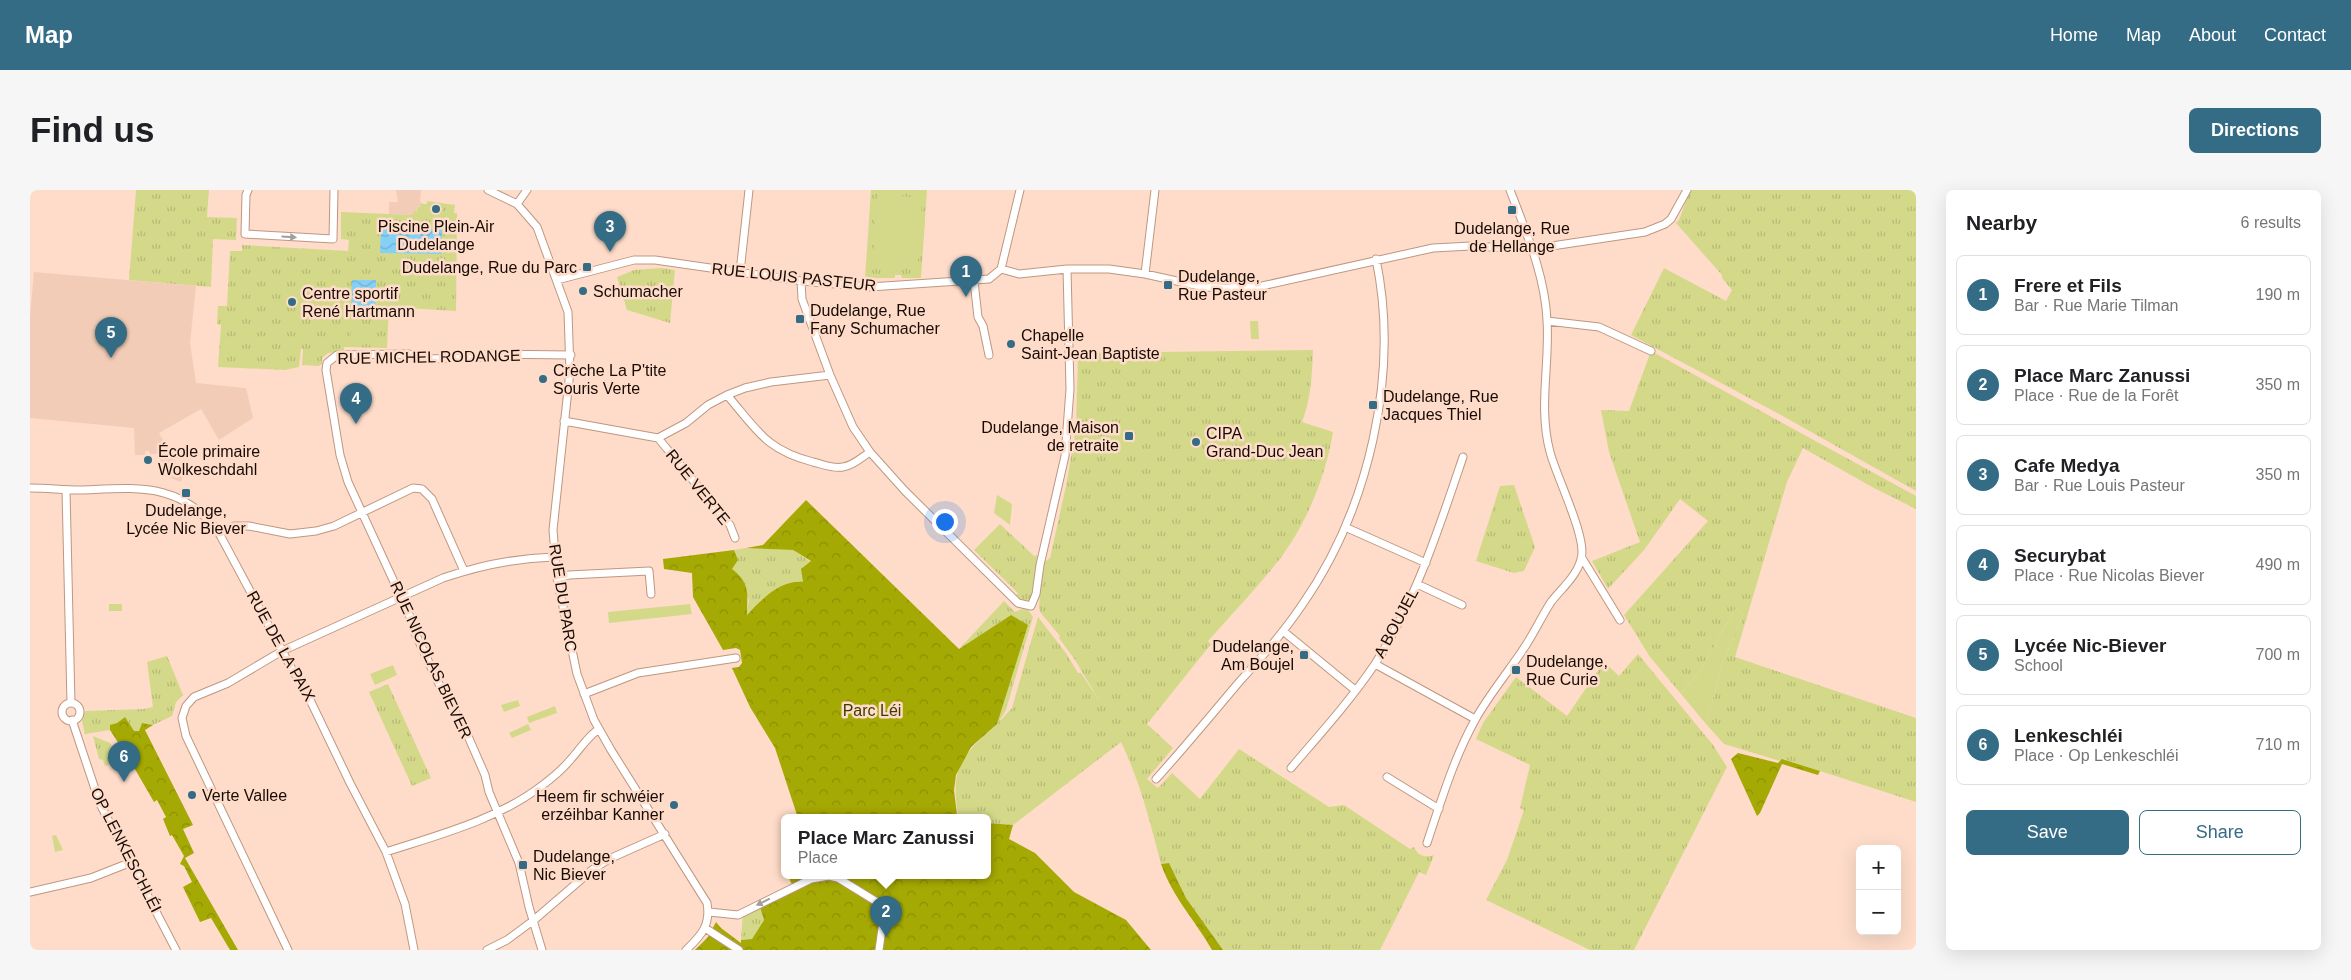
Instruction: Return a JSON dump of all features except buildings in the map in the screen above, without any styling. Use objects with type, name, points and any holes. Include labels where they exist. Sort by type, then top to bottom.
[{"type":"street","points":[[248,190],[246,195],[245,234],[333,240],[334,190]]},
{"type":"street","name":"RUE DU PARC","points":[[488,190],[517,204],[537,227],[568,312],[571,355],[553,530],[557,578],[572,656],[584,694],[599,729],[704,895],[709,912]]},
{"type":"street","points":[[517,204],[527,190]]},
{"type":"street","points":[[740,272],[749,190]]},
{"type":"street","points":[[1020,190],[1001,269],[1019,274],[1067,269],[1109,269],[1145,274],[1204,287],[1241,288],[1288,280],[1376,259],[1433,248],[1471,246],[1532,249],[1657,228],[1666,224],[1676,213],[1686,190]]},
{"type":"street","points":[[1145,274],[1155,190]]},
{"type":"street","points":[[1510,190],[1532,249],[1546,298],[1548,321],[1547,369],[1543,403],[1544,430],[1550,454],[1580,539],[1582,558],[1620,620]]},
{"type":"street","points":[[1156,779],[1283,631],[1322,573],[1345,527],[1359,488],[1371,445],[1379,401],[1384,327],[1382,288],[1376,259]]},
{"type":"street","name":"RUE LOUIS PASTEUR","points":[[557,280],[634,260],[655,260],[801,280],[870,287],[974,281],[994,277],[1001,269]]},
{"type":"street","points":[[801,280],[802,299],[830,375],[853,427],[870,452],[886,471],[1018,603],[1031,606],[1036,594],[1040,565],[1064,456],[1068,423],[1070,321],[1067,269]]},
{"type":"street","points":[[974,281],[978,317],[983,326],[989,355]]},
{"type":"street","points":[[1548,321],[1598,327],[1651,351]]},
{"type":"street","name":"RUE MICHEL RODANGE","points":[[326,370],[326,363],[337,355],[409,354],[422,359],[477,358],[487,354],[571,355]]},
{"type":"street","name":"RUE NICOLAS BIEVER","points":[[326,370],[340,455],[362,512],[438,682],[467,735],[485,775],[519,863],[542,950]]},
{"type":"street","points":[[564,421],[658,438],[686,423],[708,406],[727,395],[763,384],[830,375]]},
{"type":"street","points":[[727,395],[766,441],[781,452],[833,467],[843,467],[870,452]]},
{"type":"street","name":"RUE VERTE","points":[[658,438],[730,525],[735,538]]},
{"type":"street","name":"A BOUJEL","points":[[1291,768],[1356,690],[1375,664],[1426,563],[1463,457]]},
{"type":"street","name":"RUE DE LA PAIX","points":[[30,488],[52,487],[66,490],[141,488],[160,491],[186,501],[211,522],[219,533],[282,652],[317,711],[350,783],[386,852],[405,904],[414,950]]},
{"type":"street","points":[[219,533],[234,526],[249,526],[290,534],[316,531],[334,526],[413,488],[422,489],[432,499],[464,571]]},
{"type":"street","name":"OP LENKESCHLÉI","points":[[66,490],[71,703]]},
{"type":"street","points":[[1345,527],[1426,563]]},
{"type":"street","points":[[288,950],[186,736],[182,718],[186,706],[194,697],[228,683],[282,652],[401,596],[464,571],[554,557]]},
{"type":"street","points":[[1427,843],[1456,760],[1475,719],[1528,642],[1550,604],[1575,572],[1582,558]]},
{"type":"street","points":[[557,578],[569,575],[649,571],[651,594]]},
{"type":"street","points":[[1417,584],[1462,605]]},
{"type":"street","points":[[1283,631],[1356,690]]},
{"type":"street","points":[[584,694],[638,673],[736,658]]},
{"type":"street","points":[[1375,664],[1475,719]]},
{"type":"street","name":"OP LENKESCHLÉI","points":[[71,703],[78,706],[79,712],[76,718],[72,720],[66,719],[62,712],[64,706],[71,703]]},
{"type":"street","name":"OP LENKESCHLÉI","points":[[72,720],[100,804],[129,863],[151,899],[176,950]]},
{"type":"street","points":[[386,852],[442,834],[498,811],[540,787],[571,760],[590,735],[599,729]]},
{"type":"street","points":[[1387,777],[1439,809]]},
{"type":"street","points":[[486,950],[507,940],[534,920],[592,870],[610,859],[666,834]]},
{"type":"street","points":[[30,892],[91,878],[129,863]]},
{"type":"street","points":[[686,950],[706,928],[709,912],[738,914],[811,879]]},
{"type":"street","points":[[840,879],[885,907],[879,950]]},
{"type":"street","points":[[706,928],[739,950]]},
{"type":"shaded area","points":[[396,190],[421,190],[420,202],[424,204],[421,204],[413,215],[389,214],[389,202],[398,202]]},
{"type":"shaded area","points":[[34,272],[196,286],[190,343],[196,383],[246,388],[253,418],[219,440],[201,409],[159,433],[183,475],[181,482],[160,474],[160,454],[150,454],[149,451],[145,451],[145,455],[135,455],[134,428],[30,418],[30,317]]},
{"type":"green space","points":[[136,190],[209,190],[207,217],[237,218],[236,240],[213,239],[211,287],[129,280]]},
{"type":"green space","points":[[871,190],[927,190],[921,278],[902,278],[901,275],[895,275],[895,278],[865,278]]},
{"type":"green space","points":[[877,190],[923,190],[923,195]]},
{"type":"green space","points":[[1690,190],[1916,190],[1916,491],[1781,415],[1631,335],[1664,268],[1726,301],[1732,290],[1722,278],[1722,275],[1676,223],[1679,220]]},
{"type":"green space","points":[[877,194],[922,198],[921,220],[925,221],[923,241],[874,238]]},
{"type":"green space","points":[[427,201],[455,205],[454,213],[457,213],[456,311],[389,307],[387,348],[344,347],[344,351],[328,353],[322,358],[322,364],[319,366],[302,365],[303,349],[301,349],[299,367],[285,370],[218,367],[221,325],[217,324],[218,306],[227,306],[230,251],[242,251],[242,245],[348,251],[349,240],[341,239],[341,212],[413,215],[414,211],[417,211],[418,207],[420,207],[420,204],[427,204]]},
{"type":"green space","points":[[874,242],[918,245],[918,267],[873,265]]},
{"type":"green space","points":[[662,268],[675,270],[670,323],[627,310],[617,277],[634,270]]},
{"type":"green space","points":[[1250,321],[1258,321],[1259,339],[1251,339]]},
{"type":"green space","points":[[351,330],[376,331],[376,343],[351,343]]},
{"type":"green space","points":[[1313,350],[1309,395],[1302,422],[1333,432],[1330,449],[1314,499],[1298,531],[1279,560],[1208,641],[1211,644],[1147,724],[1173,748],[1147,779],[1158,788],[1172,773],[1200,799],[1239,749],[1329,807],[1344,805],[1410,849],[1414,847],[1422,856],[1434,855],[1426,875],[1419,872],[1380,950],[1223,950],[1186,898],[1169,863],[1161,864],[1149,817],[1121,742],[1013,825],[991,823],[991,814],[958,814],[956,785],[961,763],[975,745],[997,724],[1011,615],[959,649],[1004,601],[1015,612],[1022,609],[1028,610],[1033,617],[1006,710],[998,723],[1012,708],[1038,617],[1066,653],[1078,673],[1081,673],[1100,702],[1075,660],[1059,638],[1060,636],[1040,612],[1039,607],[1042,564],[1050,558],[1066,486],[1076,428],[1078,353]]},
{"type":"green space","points":[[1651,351],[1916,496],[1916,509],[1803,448],[1787,482],[1735,657],[1916,718],[1916,802],[1783,759],[1780,761],[1724,744],[1706,724],[1723,662],[1743,614],[1735,609],[1702,668],[1681,694],[1650,657],[1624,615],[1708,521],[1680,499],[1644,550],[1608,589],[1592,561],[1640,542],[1609,452],[1601,410],[1629,411]]},
{"type":"green space","points":[[1514,485],[1535,547],[1524,571],[1514,573],[1476,561],[1500,486]]},
{"type":"green space","points":[[997,495],[1012,504],[1010,525],[994,513]]},
{"type":"green space","name":"Parc Léi","points":[[806,500],[959,649],[1011,615],[1028,625],[997,724],[971,747],[956,775],[954,790],[957,814],[797,814],[775,748],[750,707],[732,668],[739,667],[742,663],[740,650],[736,648],[723,650],[693,597],[692,573],[664,569],[663,559],[734,550],[738,560],[732,569],[738,574],[747,590],[747,615],[765,597],[779,587],[795,582],[803,582],[801,569],[811,561],[793,550],[746,548],[763,545]]},
{"type":"green space","points":[[1000,524],[1034,556],[1037,555],[1034,593],[1029,600],[1022,600],[1016,595],[1018,593],[974,550]]},
{"type":"green space","points":[[746,548],[793,550],[811,562],[803,582],[762,599],[746,616],[749,600],[732,569],[738,560],[734,550]]},
{"type":"green space","points":[[109,604],[122,604],[122,611],[109,611]]},
{"type":"green space","points":[[690,604],[692,614],[609,623],[608,612]]},
{"type":"green space","points":[[1735,609],[1743,614],[1723,662],[1706,724],[1681,694],[1702,668]]},
{"type":"green space","points":[[1638,654],[1713,745],[1727,767],[1634,950],[1590,950],[1486,900],[1507,860],[1524,810],[1520,808],[1530,765],[1476,739],[1483,723],[1516,677],[1567,716],[1604,662],[1619,676]]},
{"type":"green space","points":[[167,656],[183,695],[176,702],[172,716],[153,725],[142,723],[139,731],[134,732],[125,717],[111,725],[110,730],[85,734],[82,721],[85,711],[153,707],[147,662]]},
{"type":"green space","points":[[393,665],[397,675],[375,685],[370,674]]},
{"type":"green space","points":[[388,684],[431,778],[412,786],[369,692]]},
{"type":"green space","points":[[518,700],[520,706],[504,712],[501,705]]},
{"type":"green space","points":[[555,706],[557,713],[529,723],[527,717]]},
{"type":"green space","points":[[125,717],[134,731],[139,731],[142,723],[153,725],[145,730],[193,825],[183,829],[194,853],[185,858],[238,950],[230,950],[211,918],[200,922],[183,887],[192,882],[184,866],[180,864],[184,856],[172,835],[170,836],[163,819],[166,817],[157,800],[154,802],[110,730],[110,725],[117,723]]},
{"type":"green space","points":[[528,724],[531,730],[512,738],[509,733]]},
{"type":"green space","points":[[93,736],[110,743],[117,755],[115,763],[105,766],[103,760],[99,759]]},
{"type":"green space","points":[[1738,753],[1778,763],[1782,759],[1820,771],[1818,775],[1782,764],[1757,816],[1731,759]]},
{"type":"green space","points":[[991,823],[1013,825],[1009,839],[1035,853],[1074,892],[1126,920],[1151,950],[695,950],[708,937],[716,922],[741,943],[741,940],[752,939],[764,920],[759,904],[793,887],[789,879],[991,879]]},
{"type":"green space","points":[[56,835],[63,850],[55,852],[52,836]]},
{"type":"green space","points":[[1169,863],[1186,898],[1223,950],[1212,950],[1178,898],[1161,864]]},
{"type":"green space","points":[[759,904],[764,920],[752,939],[741,940],[743,912]]},
{"type":"water","points":[[381,228],[442,229],[441,254],[380,253]]},
{"type":"water","points":[[352,280],[376,280],[375,319],[351,318]]},
{"type":"water","points":[[386,286],[390,286],[393,289],[390,294],[392,298],[389,302],[384,298],[387,294]]},
{"type":"place","name":"Piscine Plein-Air Dudelange","points":[[436,209]]},
{"type":"place","name":"Dudelange, Rue de Hellange","points":[[1512,210]]},
{"type":"place","name":"Cafe Medya","points":[[610,252]]},
{"type":"place","name":"Dudelange, Rue du Parc","points":[[587,267]]},
{"type":"place","name":"Dudelange, Rue Pasteur","points":[[1168,285]]},
{"type":"place","name":"Schumacher","points":[[583,291]]},
{"type":"place","name":"Frere et Fils","points":[[966,297]]},
{"type":"place","name":"Centre sportif René Hartmann","points":[[292,302]]},
{"type":"place","name":"Dudelange, Rue Fany Schumacher","points":[[800,319]]},
{"type":"place","name":"Chapelle Saint-Jean Baptiste","points":[[1011,344]]},
{"type":"place","name":"Lycée Nic-Biever","points":[[111,358]]},
{"type":"place","name":"Crèche La P'tite Souris Verte","points":[[543,379]]},
{"type":"place","name":"Dudelange, Rue Jacques Thiel","points":[[1373,405]]},
{"type":"place","name":"Securybat","points":[[356,424]]},
{"type":"place","name":"Dudelange, Maison de retraite","points":[[1129,436]]},
{"type":"place","name":"CIPA Grand-Duc Jean","points":[[1196,442]]},
{"type":"place","name":"École primaire Wolkeschdahl","points":[[148,460]]},
{"type":"place","name":"Dudelange, Lycée Nic Biever","points":[[186,493]]},
{"type":"place","name":"Dudelange, Am Boujel","points":[[1304,655]]},
{"type":"place","name":"Dudelange, Rue Curie","points":[[1516,670]]},
{"type":"place","name":"Lenkeschléi","points":[[124,782]]},
{"type":"place","name":"Verte Vallee","points":[[192,795]]},
{"type":"place","name":"Heem fir schwéier erzéihbar Kanner","points":[[674,805]]},
{"type":"place","name":"Dudelange, Nic Biever","points":[[523,865]]},
{"type":"place","name":"Place Marc Zanussi","points":[[886,937]]}]
